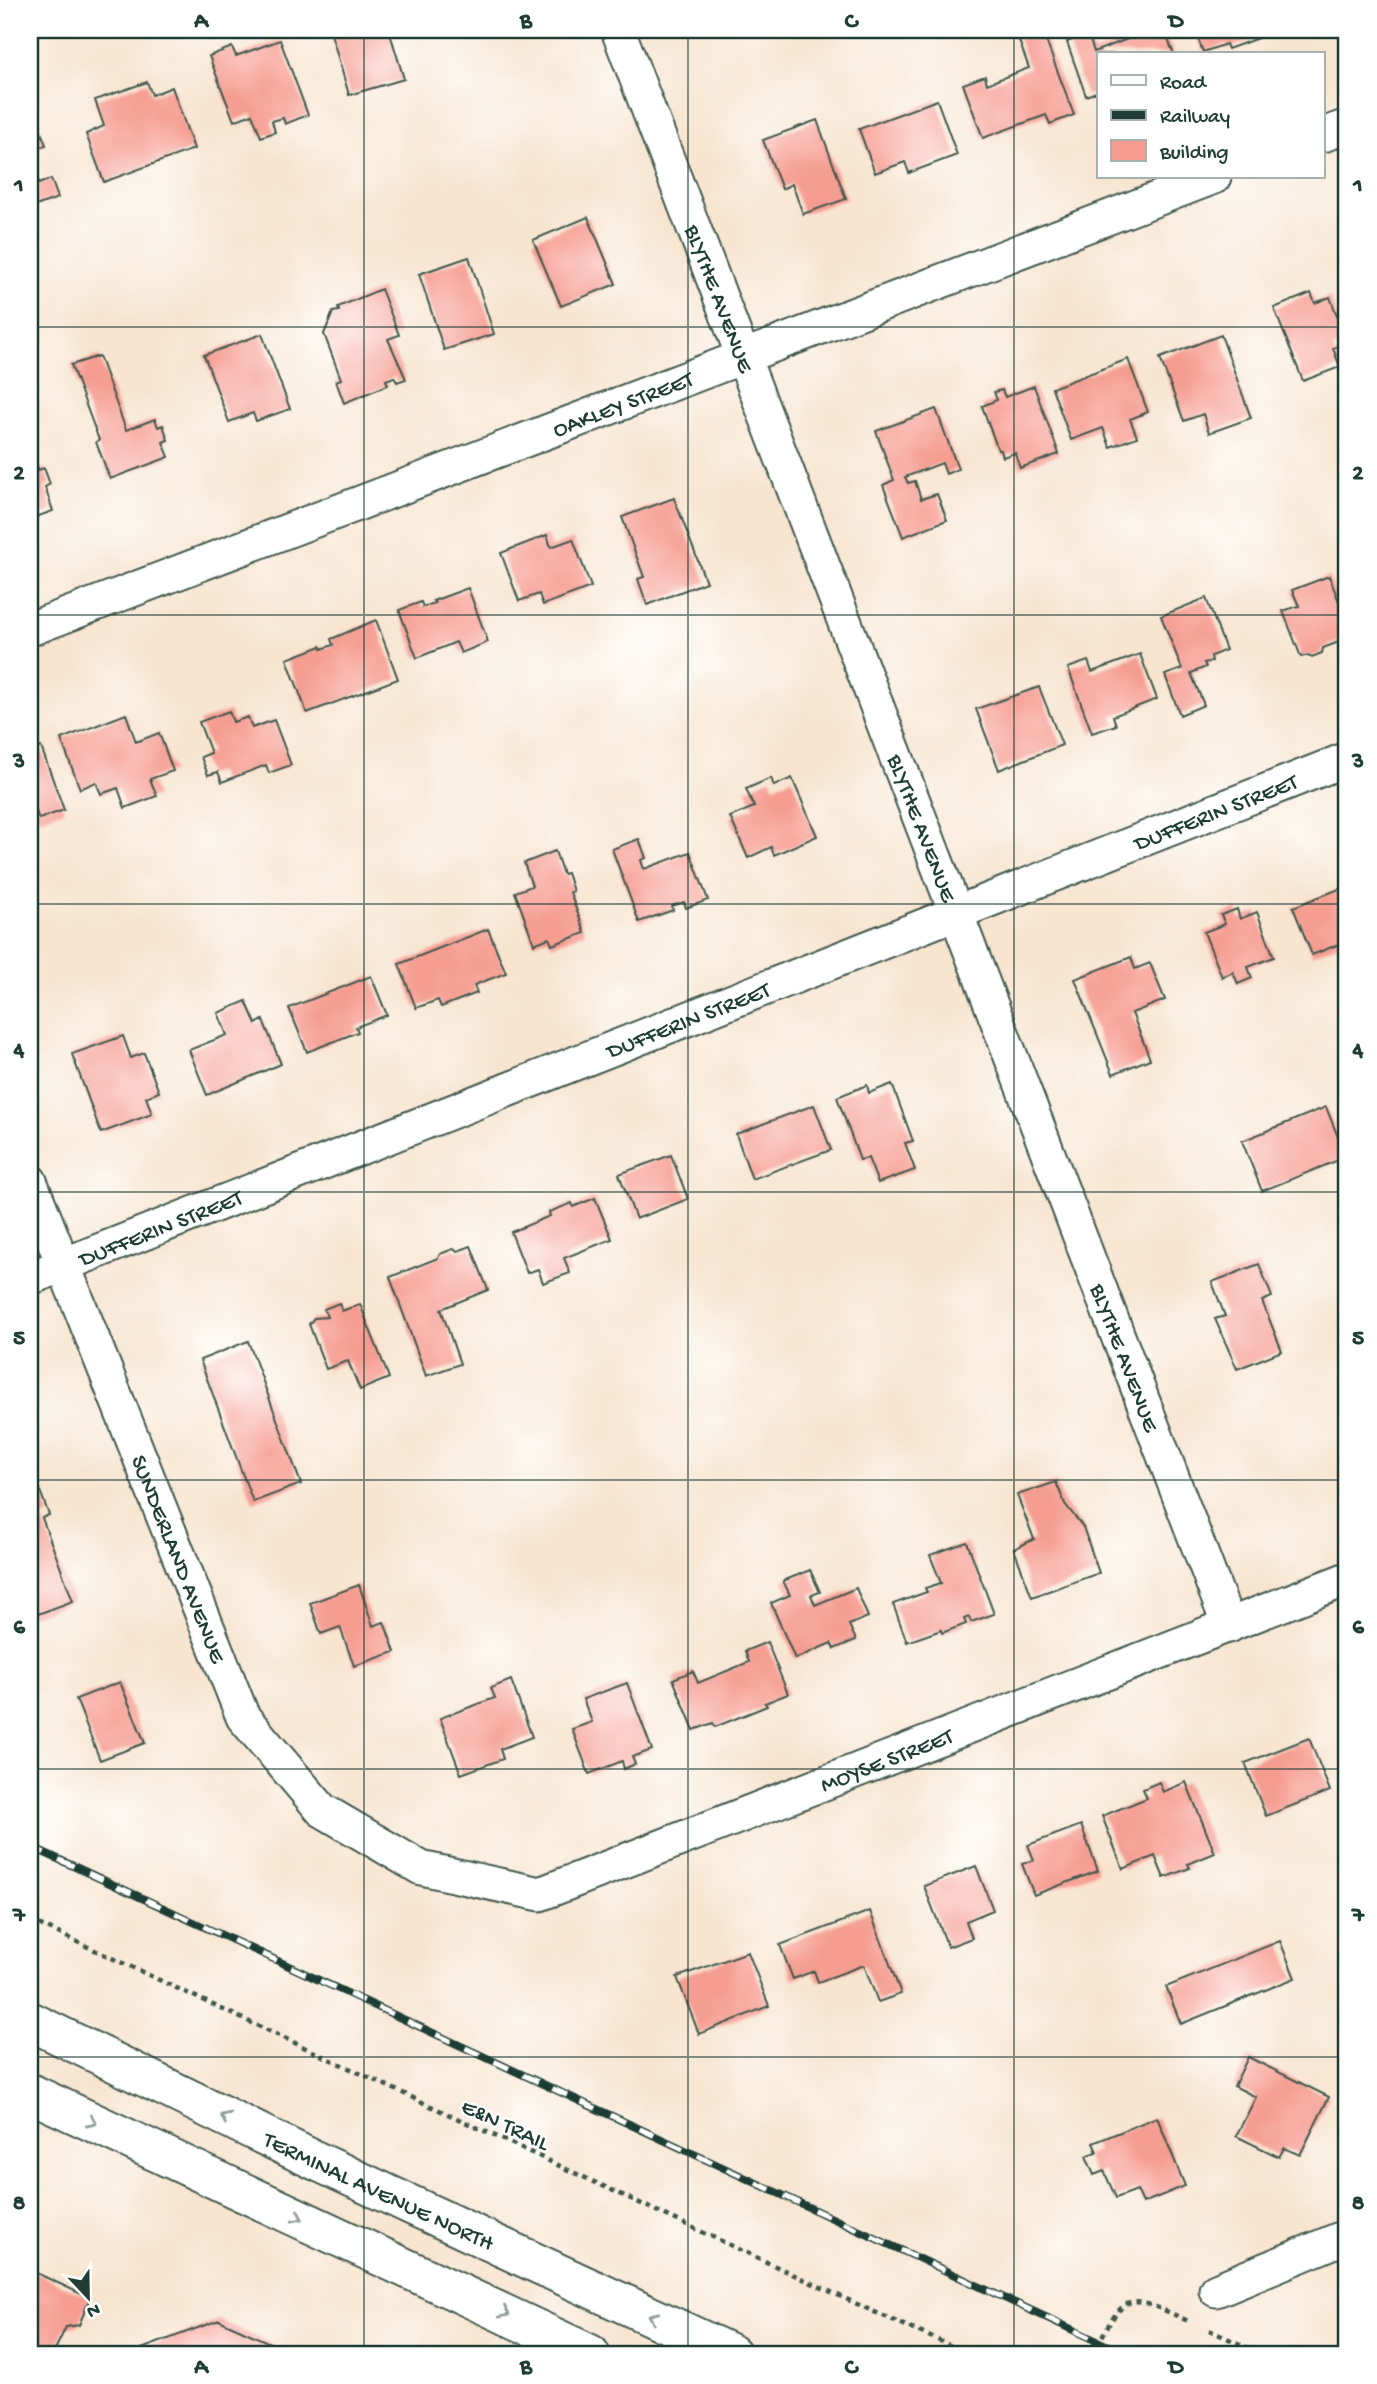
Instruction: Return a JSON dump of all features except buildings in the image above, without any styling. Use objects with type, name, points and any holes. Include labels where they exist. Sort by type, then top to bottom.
[{"type":"main road","name":"TERMINAL AVENUE NORTH","points":[[30,2021],[310,2158],[732,2354]]},
{"type":"main road","points":[[30,2093],[555,2344],[590,2354]]},
{"type":"street","name":"BLYTHE AVENUE","points":[[618,30],[1229,1626]]},
{"type":"street","points":[[1324,135],[1347,126]]},
{"type":"street","name":"OAKLEY STREET","points":[[30,629],[1211,178]]},
{"type":"street","name":"DUFFERIN STREET","points":[[30,1278],[1347,759]]},
{"type":"street","name":"SUNDERLAND AVENUE","points":[[30,1181],[243,1717],[322,1810],[421,1868]]},
{"type":"street","name":"MOYSE STREET","points":[[421,1868],[540,1894],[1347,1579]]},
{"type":"street","points":[[1216,2290],[1347,2236]]},
{"type":"path","name":"E&N TRAIL","points":[[30,1920],[857,2305],[969,2354]]},
{"type":"path","points":[[1093,2354],[1119,2307],[1132,2302],[1147,2302],[1190,2322]]},
{"type":"path","points":[[1201,2326],[1262,2354]]},
{"type":"railway","points":[[30,1846],[1125,2354]]}]
